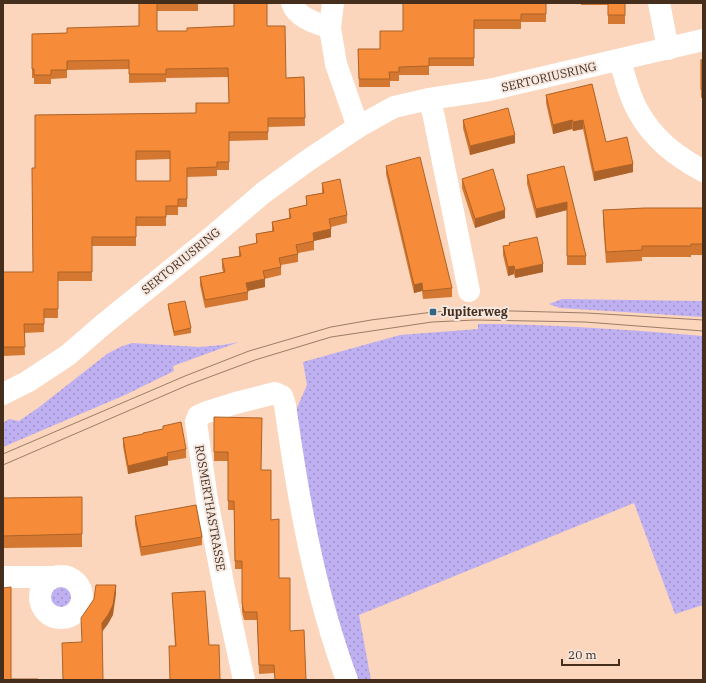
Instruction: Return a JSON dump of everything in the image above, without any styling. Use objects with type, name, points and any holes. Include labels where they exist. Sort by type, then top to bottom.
[{"type":"street","points":[[292,3],[297,13],[330,28]]},
{"type":"street","points":[[333,3],[330,28],[336,64],[358,127]]},
{"type":"street","points":[[659,3],[668,49]]},
{"type":"street","name":"SERTORIUSRING","points":[[3,394],[27,382],[68,355],[263,193],[307,160],[358,127],[394,107],[429,99],[489,90],[620,61],[703,40]]},
{"type":"street","points":[[620,61],[638,111],[659,140],[680,158],[703,171]]},
{"type":"street","points":[[429,99],[434,117],[469,291]]},
{"type":"street","name":"ROSMERTHASTRASSE","points":[[244,680],[222,581],[207,500],[196,422],[198,416],[207,412],[236,402],[275,393],[282,396],[285,405],[297,484],[320,594],[333,640],[347,680]]},
{"type":"street","points":[[3,577],[51,577]]},
{"type":"shaded area","points":[[562,299],[703,301],[703,317],[560,308],[549,304]]},
{"type":"shaded area","points":[[478,324],[563,326],[703,336],[703,605],[675,614],[634,503],[359,615],[371,680],[353,680],[335,629],[293,417],[307,385],[303,362],[400,335],[478,329]]},
{"type":"shaded area","points":[[239,342],[173,366],[174,371],[125,395],[3,447],[3,423],[9,419],[19,421],[107,354],[120,347],[132,343],[199,347]]},
{"type":"shaded area","points":[[61,584],[70,588],[74,597],[70,606],[61,610],[52,606],[48,597],[52,588]]},
{"type":"building","points":[[139,3],[157,3],[157,31],[187,31],[187,28],[234,26],[234,3],[267,3],[267,26],[285,26],[286,78],[304,77],[305,118],[268,118],[268,132],[229,132],[229,162],[217,162],[217,167],[187,168],[187,199],[178,199],[178,206],[166,206],[166,217],[136,217],[136,237],[92,237],[92,272],[58,272],[58,309],[44,309],[44,324],[24,324],[25,347],[3,347],[3,272],[33,272],[32,168],[35,168],[35,115],[196,113],[196,103],[229,103],[228,68],[166,69],[166,74],[129,74],[129,60],[67,61],[67,70],[51,70],[51,75],[34,75],[34,69],[32,69],[32,34],[67,33],[67,28],[139,26]],"holes":[[[136,151],[170,151],[170,181],[136,181]]]},
{"type":"building","points":[[403,3],[546,3],[546,14],[521,14],[521,20],[474,20],[474,58],[429,58],[429,66],[399,67],[399,72],[389,72],[390,79],[359,79],[358,49],[380,49],[380,31],[403,31]]},
{"type":"building","points":[[608,3],[625,3],[625,15],[608,15]]},
{"type":"building","points":[[701,60],[703,60],[703,89],[701,89]]},
{"type":"building","points":[[592,84],[606,142],[627,137],[633,164],[594,172],[583,120],[573,122],[572,120],[553,125],[546,95]]},
{"type":"building","points":[[508,108],[515,135],[470,146],[463,120]]},
{"type":"building","points":[[420,157],[452,288],[423,291],[422,283],[414,285],[386,166]]},
{"type":"building","points":[[564,166],[586,256],[567,256],[567,202],[536,209],[527,175]]},
{"type":"building","points":[[493,169],[505,210],[475,219],[462,179]]},
{"type":"building","points":[[340,179],[347,215],[329,219],[331,229],[313,233],[314,241],[296,245],[298,254],[279,258],[281,267],[263,271],[265,279],[246,283],[248,292],[205,300],[200,277],[225,272],[222,259],[241,256],[239,247],[257,243],[256,234],[274,231],[272,222],[291,218],[289,209],[307,205],[306,196],[324,193],[322,183]]},
{"type":"building","points":[[703,208],[703,244],[691,244],[691,246],[642,246],[642,250],[606,252],[603,210]]},
{"type":"building","points":[[537,237],[543,264],[515,270],[514,266],[508,267],[503,246],[510,245],[509,243]]},
{"type":"building","points":[[185,301],[191,328],[174,332],[168,304]]},
{"type":"building","points":[[214,417],[262,418],[261,470],[271,470],[271,520],[279,519],[279,578],[290,578],[290,631],[304,630],[306,680],[275,680],[274,665],[259,665],[257,612],[244,612],[242,603],[242,561],[235,561],[234,501],[228,501],[228,452],[214,452]]},
{"type":"building","points":[[181,422],[186,449],[167,453],[168,456],[128,466],[123,438],[163,429],[163,426]]},
{"type":"building","points":[[82,497],[82,534],[3,536],[3,498]]},
{"type":"building","points":[[196,505],[202,537],[141,547],[135,516]]},
{"type":"building","points":[[96,585],[116,585],[113,605],[102,623],[103,680],[63,680],[62,643],[82,642],[81,618],[94,599]]},
{"type":"building","points":[[11,587],[11,679],[38,680],[3,680],[3,588]]},
{"type":"building","points":[[205,591],[209,645],[219,645],[220,680],[170,680],[169,646],[176,646],[172,593]]},
{"type":"tram line","points":[[3,454],[185,376],[249,351],[331,327],[433,312],[475,310],[587,313],[703,320]]},
{"type":"tram line","points":[[3,465],[188,385],[255,360],[331,337],[432,322],[475,320],[585,322],[703,331]]},
{"type":"place","name":"Jupiterweg","points":[[433,312]]}]
